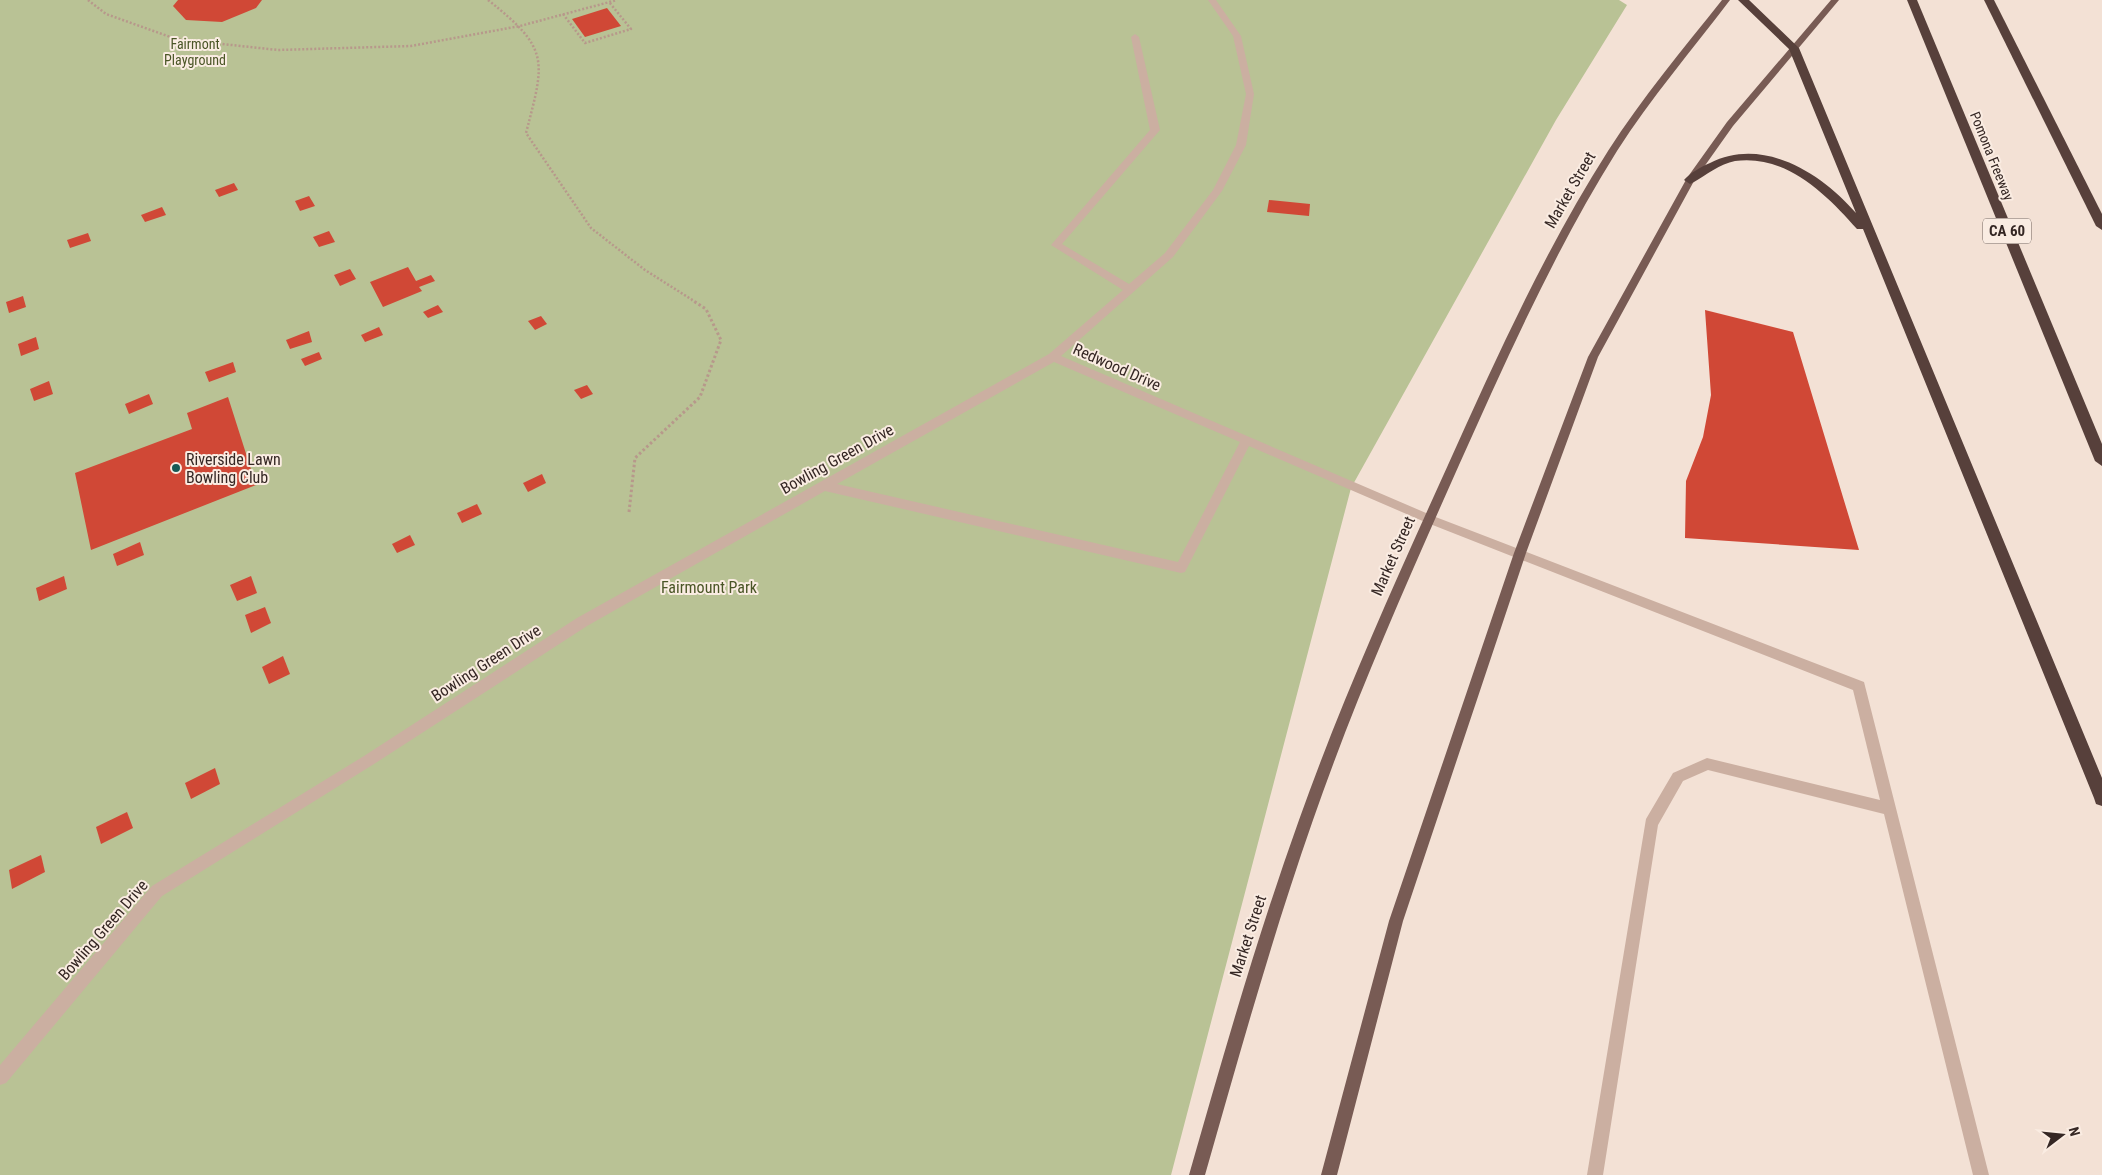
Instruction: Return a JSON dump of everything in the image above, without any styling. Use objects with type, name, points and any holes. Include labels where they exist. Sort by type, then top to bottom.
[{"type":"highway","points":[[1743,0],[1794,48],[1870,238],[1898,298],[2102,798]]},
{"type":"highway","name":"Pomona Freeway","points":[[1912,0],[2102,461]]},
{"type":"highway","points":[[1990,0],[2102,226]]},
{"type":"highway","points":[[1690,180],[1710,167],[1735,158],[1767,160],[1787,165],[1804,172],[1832,193],[1870,238]]},
{"type":"main road","name":"Market Street","points":[[1197,1175],[1247,1002],[1291,862],[1402,579],[1429,519],[1524,312],[1600,172],[1642,108],[1726,0]]},
{"type":"main road","points":[[1329,1175],[1396,921],[1520,553],[1593,357],[1690,180],[1730,124],[1835,0]]},
{"type":"street","name":"Redwood Drive","points":[[1212,0],[1237,36],[1250,94],[1241,145],[1217,190],[1169,254],[1053,357],[1429,519],[1859,686],[1888,808]]},
{"type":"street","points":[[1130,289],[1056,245],[1155,130],[1135,37]]},
{"type":"street","name":"Bowling Green Drive","points":[[0,1077],[157,891],[369,760],[582,622],[1053,357]]},
{"type":"street","points":[[825,486],[1181,568],[1246,441]]},
{"type":"street","points":[[1595,1175],[1652,824],[1678,777],[1706,764],[1888,808],[1981,1175]]},
{"type":"path","points":[[88,0],[106,14],[176,39],[278,50],[411,46],[520,26],[617,0]]},
{"type":"path","points":[[488,0],[520,26],[539,58],[536,91],[526,133],[591,228],[645,270],[706,309],[721,340],[700,397],[635,458],[628,512]]},
{"type":"path","points":[[563,14],[584,43],[630,29],[609,2]]},
{"type":"green space","name":"Fairmount Park","points":[[0,0],[1619,0],[1627,5],[1556,120],[1351,488],[1171,1175],[0,1175]]},
{"type":"building","points":[[178,0],[262,0],[256,8],[222,22],[186,20],[173,6]]},
{"type":"building","points":[[607,8],[621,26],[585,37],[572,19]]},
{"type":"building","points":[[234,183],[238,190],[219,197],[215,190]]},
{"type":"building","points":[[309,196],[315,206],[300,211],[295,201]]},
{"type":"building","points":[[1269,200],[1310,204],[1309,216],[1267,212]]},
{"type":"building","points":[[162,207],[166,215],[145,222],[141,215]]},
{"type":"building","points":[[329,231],[335,242],[319,247],[313,237]]},
{"type":"building","points":[[88,233],[91,241],[70,248],[67,240]]},
{"type":"building","points":[[408,267],[416,281],[431,275],[435,281],[419,287],[422,291],[383,307],[370,282]]},
{"type":"building","points":[[350,269],[356,279],[340,286],[334,275]]},
{"type":"building","points":[[23,296],[26,307],[9,313],[6,302]]},
{"type":"building","points":[[438,305],[443,312],[428,318],[423,312]]},
{"type":"building","points":[[1705,310],[1793,332],[1859,550],[1685,538],[1686,481],[1703,437],[1711,395]]},
{"type":"building","points":[[541,316],[547,324],[535,330],[528,321]]},
{"type":"building","points":[[379,327],[383,335],[365,342],[361,335]]},
{"type":"building","points":[[309,331],[312,342],[290,349],[286,340]]},
{"type":"building","points":[[36,337],[39,349],[21,356],[18,344]]},
{"type":"building","points":[[319,352],[322,359],[305,366],[301,359]]},
{"type":"building","points":[[233,362],[236,372],[209,382],[205,372]]},
{"type":"building","points":[[49,381],[53,394],[34,401],[30,389]]},
{"type":"building","points":[[587,385],[593,394],[581,399],[574,390]]},
{"type":"building","points":[[149,394],[153,404],[129,414],[125,404]]},
{"type":"building","points":[[228,397],[256,485],[91,550],[75,473],[192,429],[187,413]]},
{"type":"building","points":[[542,474],[546,483],[528,492],[523,483]]},
{"type":"building","points":[[477,504],[482,514],[462,523],[457,513]]},
{"type":"building","points":[[410,535],[415,545],[397,553],[392,544]]},
{"type":"building","points":[[140,542],[144,555],[117,566],[113,554]]},
{"type":"building","points":[[64,576],[67,589],[39,601],[36,588]]},
{"type":"building","points":[[251,576],[257,593],[237,601],[230,585]]},
{"type":"building","points":[[265,607],[271,623],[251,633],[245,615]]},
{"type":"building","points":[[283,656],[290,674],[269,684],[262,667]]},
{"type":"building","points":[[215,768],[220,784],[191,799],[185,783]]},
{"type":"building","points":[[127,812],[133,828],[101,844],[96,827]]},
{"type":"building","points":[[41,855],[45,872],[12,889],[9,870]]},
{"type":"place","name":"Riverside Lawn Bowling Club","points":[[176,468]]},
{"type":"park label","name":"Fairmont Playground","points":[[195,52]]}]
